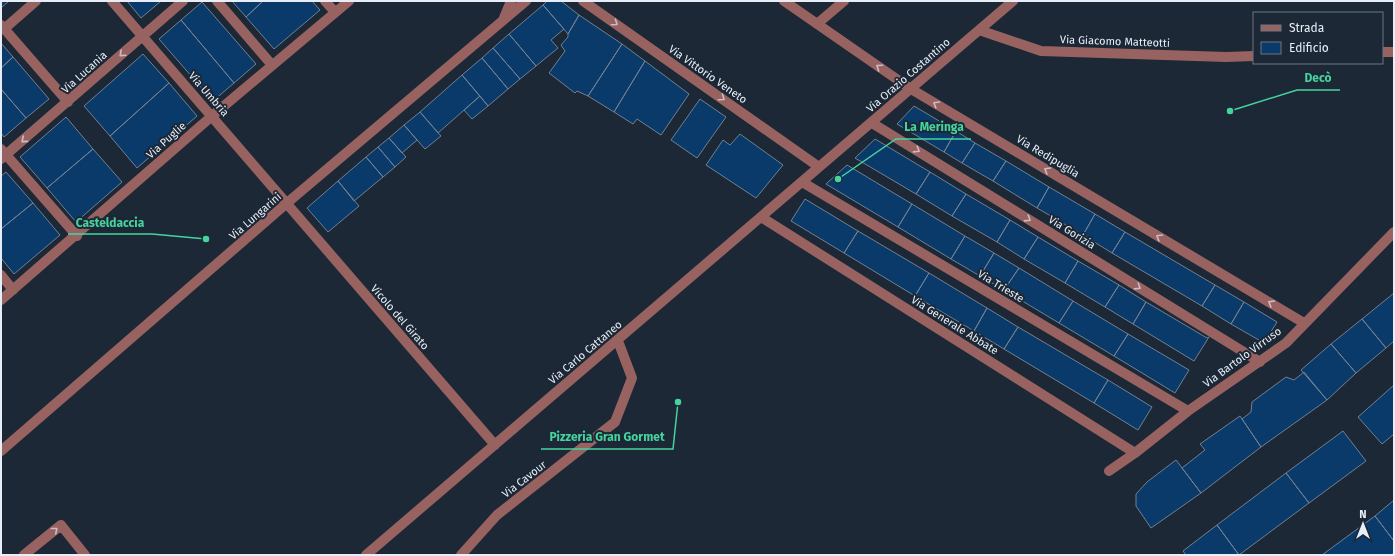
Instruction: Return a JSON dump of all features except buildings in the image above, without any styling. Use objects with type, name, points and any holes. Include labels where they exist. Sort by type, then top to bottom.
[{"type":"street","points":[[36,1],[2,27],[68,102]]},
{"type":"street","name":"Via Umbria","points":[[112,1],[287,203]]},
{"type":"street","name":"Via Lucania","points":[[3,154],[68,102],[183,1]]},
{"type":"street","points":[[217,1],[272,64]]},
{"type":"street","points":[[326,1],[335,12]]},
{"type":"street","name":"Via Puglie","points":[[1,300],[272,64],[349,1]]},
{"type":"street","points":[[504,20],[511,1]]},
{"type":"street","name":"Via Lungarini","points":[[1,451],[287,203],[526,1]]},
{"type":"street","name":"Via Vittorio Veneto","points":[[583,1],[819,167]]},
{"type":"street","name":"Via Redipuglia","points":[[784,1],[911,89],[1304,323]]},
{"type":"street","points":[[817,24],[844,1]]},
{"type":"street","name":"Via Orazio Costantino","points":[[819,167],[1013,1]]},
{"type":"street","name":"Via Giacomo Matteotti","points":[[979,30],[1041,51],[1226,57],[1253,56]]},
{"type":"street","points":[[1383,52],[1394,52]]},
{"type":"street","name":"Via Gorizia","points":[[872,122],[1260,362]]},
{"type":"street","points":[[3,154],[76,236]]},
{"type":"street","name":"Via Carlo Cattaneo","points":[[366,555],[618,341],[819,167]]},
{"type":"street","name":"Via Trieste","points":[[802,182],[1188,411]]},
{"type":"street","name":"Vicolo del Girato","points":[[287,203],[494,445]]},
{"type":"street","name":"Via Generale Abbate","points":[[761,217],[1135,453]]},
{"type":"street","name":"Via Bartolo Virruso","points":[[1109,471],[1135,453],[1188,411],[1286,343],[1394,232]]},
{"type":"street","points":[[1,275],[13,290]]},
{"type":"street","name":"Via Cavour","points":[[461,555],[497,515],[615,422],[632,378],[618,341]]},
{"type":"street","points":[[24,555],[61,525],[86,555]]},
{"type":"place","name":"Decò","points":[[1230,111]]},
{"type":"place","name":"La Meringa","points":[[838,179]]},
{"type":"place","name":"Casteldaccia","points":[[206,239]]},
{"type":"place","name":"Pizzeria Gran Gormet","points":[[678,402]]}]
